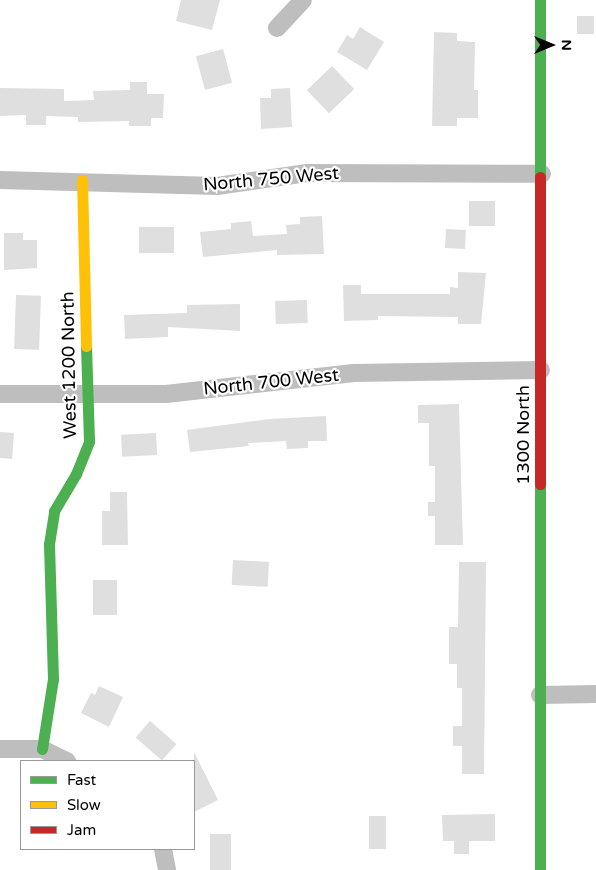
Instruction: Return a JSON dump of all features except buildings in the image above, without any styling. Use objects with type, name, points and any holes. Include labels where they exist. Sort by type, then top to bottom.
[{"type":"street","points":[[277,28],[303,0]]},
{"type":"street","name":"1300 North","points":[[540,0],[542,174],[540,870]]},
{"type":"street","name":"North 750 West","points":[[0,180],[82,180],[216,186],[307,173],[542,174]]},
{"type":"street","name":"West 1200 North","points":[[42,749],[53,679],[49,544],[54,511],[76,474],[89,441],[82,180]]},
{"type":"street","name":"North 700 West","points":[[0,394],[166,394],[354,373],[541,370]]},
{"type":"street","points":[[540,694],[596,694]]},
{"type":"street","points":[[0,749],[42,749],[65,760]]},
{"type":"street","points":[[163,850],[167,870]]},
{"type":"traffic: fast","points":[[540,0],[540,177]]},
{"type":"traffic: fast","points":[[42,749],[53,679],[49,544],[54,511],[76,474],[89,441],[86,346]]},
{"type":"traffic: fast","points":[[540,484],[540,870]]},
{"type":"traffic: slow","points":[[82,180],[86,346]]},
{"type":"traffic: jam","points":[[540,177],[540,484]]}]
